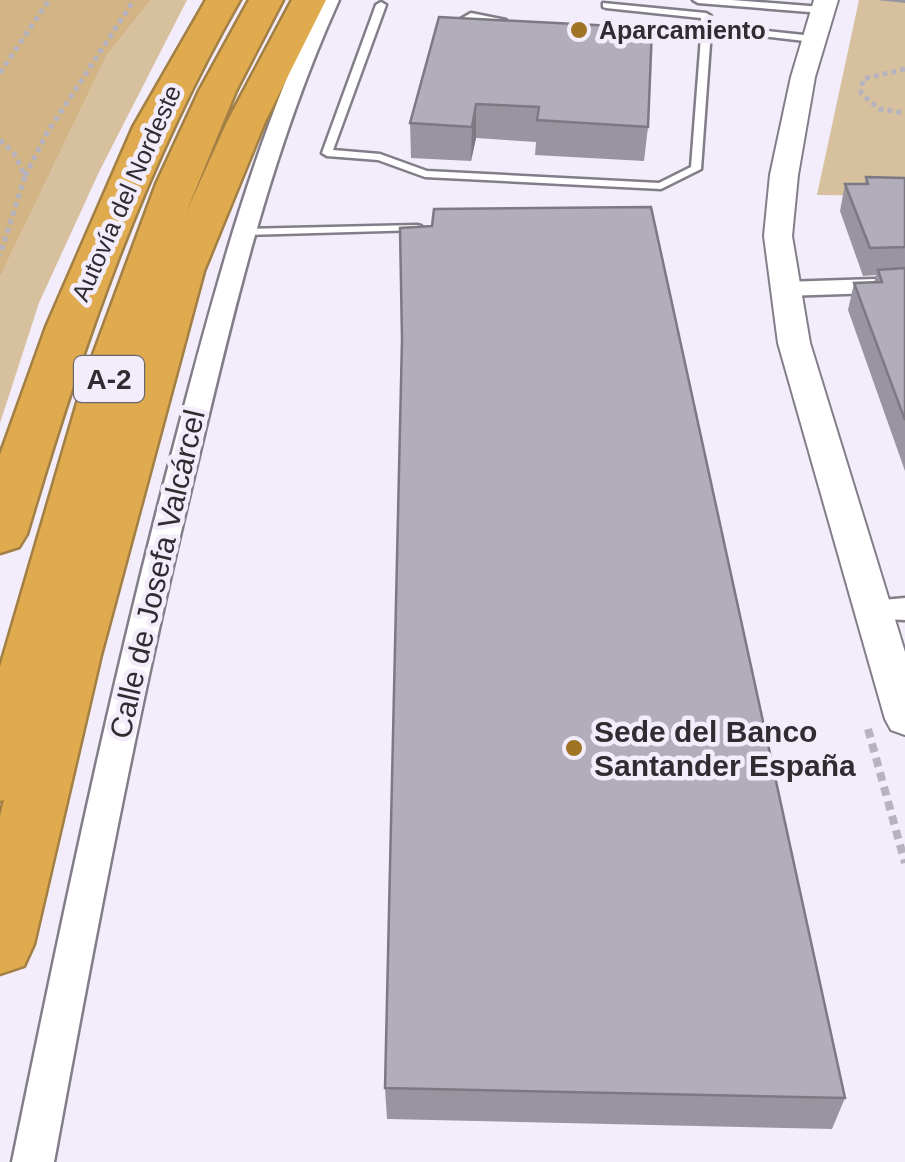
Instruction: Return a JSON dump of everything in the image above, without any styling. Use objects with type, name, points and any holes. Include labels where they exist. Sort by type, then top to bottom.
[{"type":"highway","points":[[187,57],[191,20],[201,0]]},
{"type":"highway","name":"Autovía del Nordeste","points":[[0,534],[44,392],[89,269],[187,57],[223,0]]},
{"type":"highway","name":"Autovía del Nordeste","points":[[0,776],[124,323],[167,205],[266,0]]},
{"type":"highway","points":[[0,944],[72,655],[182,271],[246,122],[309,0]]},
{"type":"street","name":"Calle de Josefa Valcárcel","points":[[33,1162],[90,859],[170,514],[266,156],[330,0]]},
{"type":"street","points":[[820,16],[784,175],[778,236],[784,289],[794,343],[905,719]]},
{"type":"street","points":[[784,289],[905,286]]},
{"type":"street","points":[[872,610],[905,609]]},
{"type":"lane","points":[[698,0],[820,16]]},
{"type":"lane","points":[[380,5],[327,153],[380,157],[424,174],[661,186],[696,170],[706,16],[606,4]]},
{"type":"lane","points":[[614,30],[706,31],[820,16]]},
{"type":"lane","points":[[504,26],[522,26]]},
{"type":"lane","points":[[244,232],[432,228]]},
{"type":"path","points":[[0,73],[16,56],[36,12],[49,0]]},
{"type":"path","points":[[0,255],[26,176],[47,132],[134,0]]},
{"type":"path","points":[[905,66],[863,78],[862,93],[879,109],[905,113]]},
{"type":"path","points":[[0,140],[14,153],[26,176]]},
{"type":"shaded area","points":[[0,0],[151,0],[107,55],[0,277]]},
{"type":"shaded area","points":[[151,0],[187,0],[99,172],[39,303],[0,423],[0,277],[107,55]]},
{"type":"shaded area","points":[[859,0],[905,0],[905,196],[817,195]]},
{"type":"building","points":[[439,17],[652,28],[648,127],[537,120],[539,107],[476,104],[472,127],[410,123]]},
{"type":"building","points":[[866,177],[905,178],[905,247],[870,248],[845,184],[868,184]]},
{"type":"building","name":"Sede del Banco Santander España","points":[[651,207],[845,1098],[385,1088],[402,339],[400,228],[432,226],[434,209]]},
{"type":"building","points":[[905,268],[905,420],[854,283],[882,282],[878,270]]},
{"type":"place","name":"Aparcamiento","points":[[579,30]]},
{"type":"place","name":"Sede del Banco Santander España","points":[[574,748]]}]
